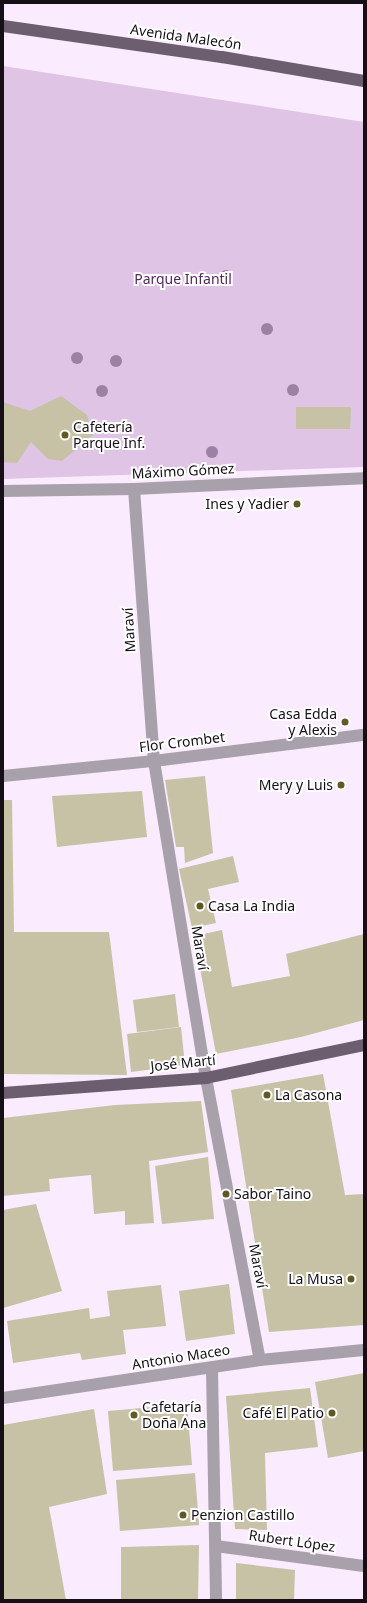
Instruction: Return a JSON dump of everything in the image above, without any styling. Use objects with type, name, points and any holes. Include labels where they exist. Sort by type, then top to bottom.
[{"type":"main road","name":"Avenida Malecón","points":[[3,26],[222,57],[364,81]]},
{"type":"main road","name":"José Martí","points":[[3,1093],[206,1078],[364,1045]]},
{"type":"street","name":"Máximo Gómez","points":[[3,491],[134,489],[364,478]]},
{"type":"street","name":"Maraví","points":[[134,489],[154,761],[206,1078],[260,1360]]},
{"type":"street","name":"Flor Crombet","points":[[3,776],[154,761],[364,735]]},
{"type":"street","name":"Antonio Maceo","points":[[3,1398],[260,1360],[364,1350]]},
{"type":"street","points":[[212,1368],[216,1600]]},
{"type":"street","name":"Rubert López","points":[[216,1546],[364,1566]]},
{"type":"green space","name":"Parque Infantil","points":[[3,66],[364,122],[364,467],[3,479]]},
{"type":"building","points":[[61,396],[87,415],[93,435],[62,461],[48,459],[31,442],[17,463],[3,462],[3,402],[30,411]]},
{"type":"building","points":[[296,407],[351,407],[350,429],[296,429]]},
{"type":"building","points":[[205,776],[213,853],[185,863],[184,847],[176,847],[165,780]]},
{"type":"building","points":[[142,791],[147,837],[57,847],[52,796]]},
{"type":"building","points":[[3,800],[12,800],[14,932],[109,932],[127,1075],[3,1074]]},
{"type":"building","name":"Casa La India","points":[[233,856],[239,882],[208,889],[216,923],[192,928],[179,869]]},
{"type":"building","points":[[222,930],[232,987],[290,976],[286,954],[364,934],[364,1020],[301,1037],[216,1054],[194,936]]},
{"type":"building","points":[[175,994],[179,1027],[137,1032],[133,1000]]},
{"type":"building","points":[[181,1027],[185,1065],[131,1072],[127,1034]]},
{"type":"building","points":[[323,1074],[345,1195],[364,1194],[364,1325],[269,1332],[231,1090]]},
{"type":"building","points":[[201,1101],[208,1152],[149,1161],[154,1223],[125,1225],[125,1211],[94,1214],[91,1175],[49,1179],[50,1191],[3,1196],[3,1118],[115,1105]]},
{"type":"building","points":[[208,1157],[214,1219],[162,1224],[155,1166]]},
{"type":"building","points":[[36,1204],[62,1291],[3,1308],[3,1210]]},
{"type":"building","points":[[229,1284],[235,1334],[186,1341],[179,1291]]},
{"type":"building","points":[[161,1285],[166,1326],[123,1330],[126,1354],[82,1360],[80,1353],[13,1363],[7,1321],[89,1308],[90,1319],[110,1316],[107,1291]]},
{"type":"building","points":[[364,1373],[364,1451],[328,1458],[315,1382]]},
{"type":"building","points":[[310,1388],[318,1447],[265,1453],[267,1530],[235,1529],[226,1396]]},
{"type":"building","points":[[187,1404],[192,1465],[113,1471],[108,1411]]},
{"type":"building","points":[[94,1409],[107,1494],[49,1507],[66,1600],[3,1600],[3,1425]]},
{"type":"building","points":[[195,1473],[199,1525],[120,1531],[116,1480]]},
{"type":"building","points":[[199,1545],[198,1600],[121,1600],[121,1547]]},
{"type":"building","points":[[236,1563],[295,1570],[294,1600],[236,1600]]},
{"type":"place","name":"Cafetería Parque Inf.","points":[[65,435]]},
{"type":"place","name":"Ines y Yadier","points":[[297,504]]},
{"type":"place","name":"Casa Edda y Alexis","points":[[345,722]]},
{"type":"place","name":"Mery y Luis","points":[[341,785]]},
{"type":"place","name":"Casa La India","points":[[200,906]]},
{"type":"place","name":"La Casona","points":[[267,1095]]},
{"type":"place","name":"Sabor Taino","points":[[226,1194]]},
{"type":"place","name":"La Musa","points":[[351,1279]]},
{"type":"place","name":"Café El Patio","points":[[332,1413]]},
{"type":"place","name":"Cafetaría Doña Ana","points":[[134,1415]]},
{"type":"place","name":"Penzion Castillo","points":[[183,1515]]}]
